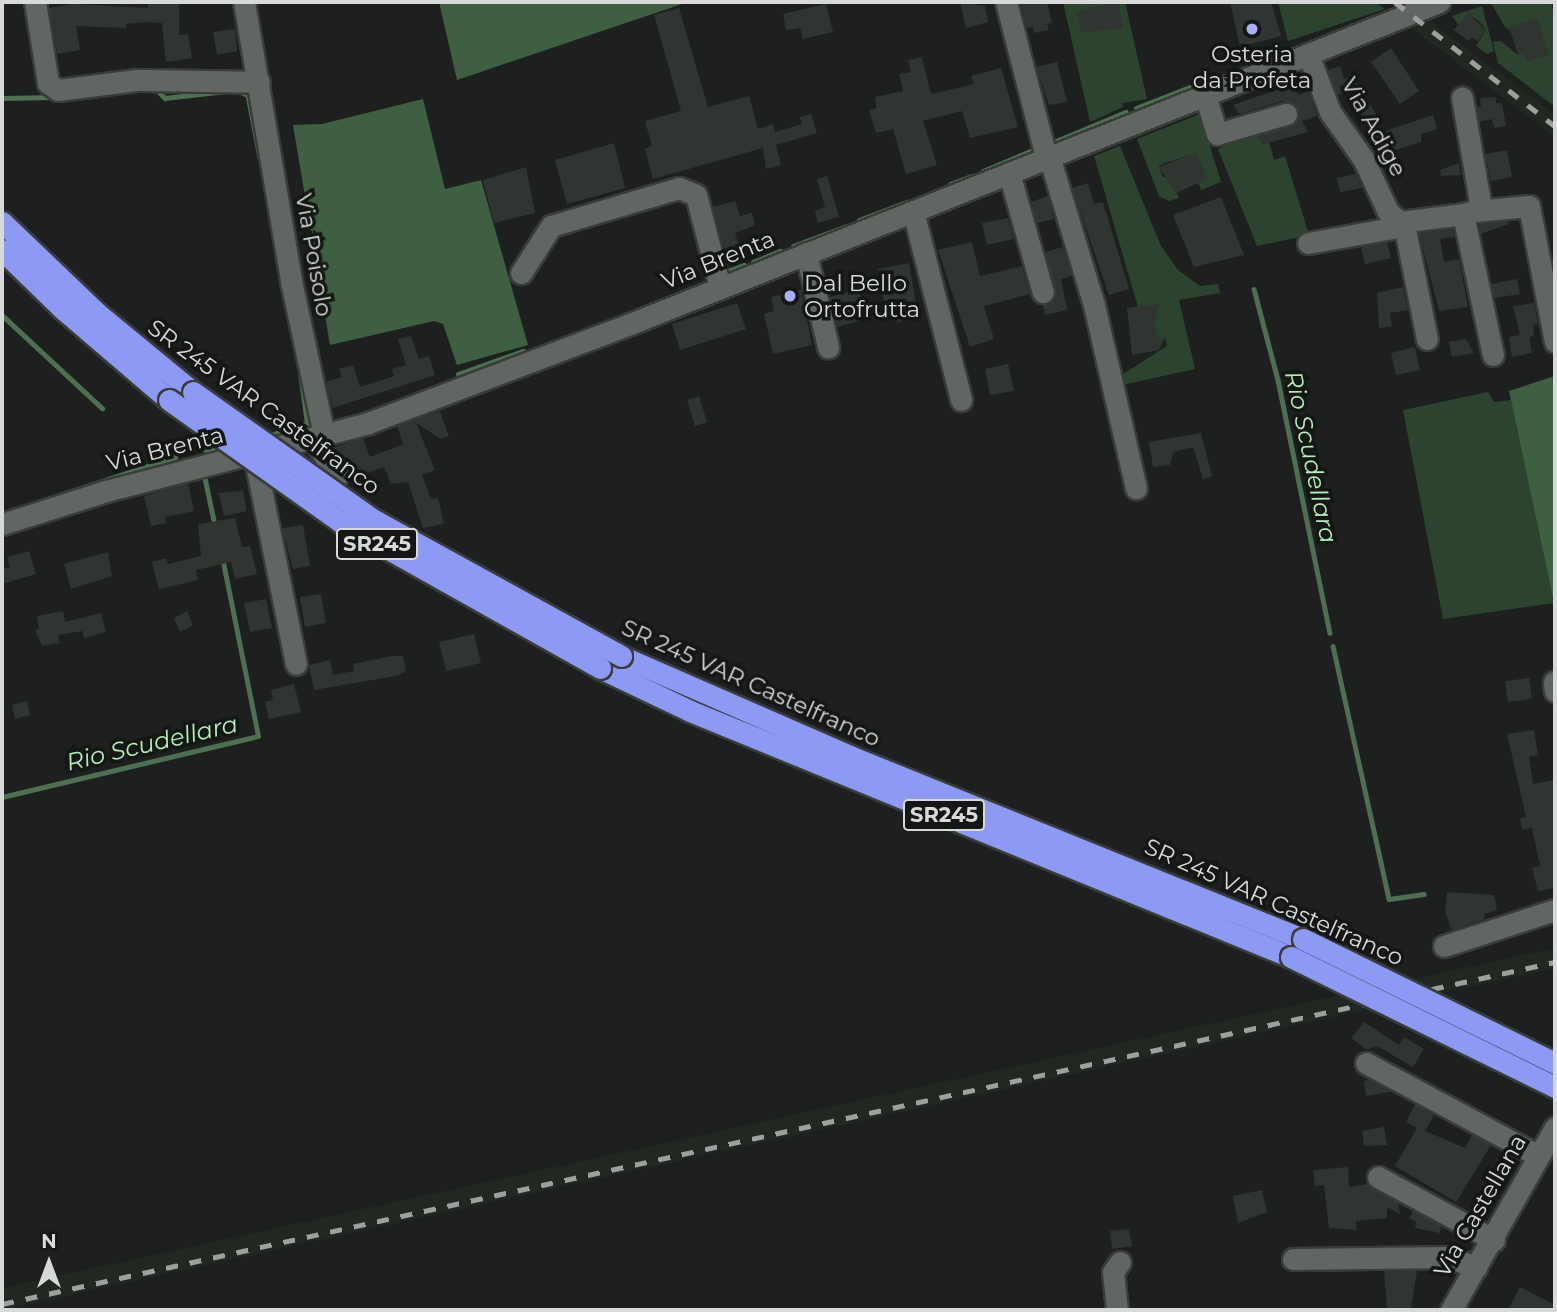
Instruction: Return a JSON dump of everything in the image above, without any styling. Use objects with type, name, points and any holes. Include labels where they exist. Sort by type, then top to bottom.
[{"type":"highway","name":"SR 245 VAR Castelfranco","points":[[2,222],[105,320],[193,392],[374,520],[621,656],[1297,948],[1555,1063]]},
{"type":"highway","name":"SR 245 VAR Castelfranco","points":[[2,250],[64,310],[169,400],[342,523],[600,668],[690,711],[1297,948],[1555,1087]]},
{"type":"street","points":[[35,2],[48,83],[58,90],[136,79],[259,82]]},
{"type":"street","name":"Via Poisolo","points":[[244,2],[318,437]]},
{"type":"street","points":[[1006,2],[1048,157],[1094,305],[1136,488]]},
{"type":"street","name":"Via Brenta","points":[[2,524],[106,491],[318,437],[530,363],[1436,2]]},
{"type":"street","name":"Via Adige","points":[[1308,54],[1331,112],[1364,160],[1388,212],[1400,222],[1406,234],[1427,339]]},
{"type":"street","points":[[1205,95],[1217,134],[1286,114]]},
{"type":"street","points":[[1462,98],[1480,202],[1469,212]]},
{"type":"street","points":[[1009,173],[1044,292]]},
{"type":"street","points":[[521,273],[551,226],[679,188],[696,195],[720,287]]},
{"type":"street","points":[[1307,243],[1392,228],[1400,222],[1530,205],[1555,342]]},
{"type":"street","points":[[916,210],[961,400]]},
{"type":"street","points":[[1469,212],[1493,355]]},
{"type":"street","points":[[806,253],[828,347]]},
{"type":"street","points":[[318,437],[337,476]]},
{"type":"street","points":[[254,454],[296,664]]},
{"type":"street","points":[[1444,946],[1555,910]]},
{"type":"street","points":[[1366,1063],[1539,1156]]},
{"type":"street","name":"Via Castellana","points":[[1451,1310],[1494,1240],[1555,1128]]},
{"type":"street","points":[[1378,1177],[1494,1240]]},
{"type":"street","points":[[1293,1259],[1447,1257],[1476,1266]]},
{"type":"street","points":[[1117,1310],[1113,1272],[1120,1262]]},
{"type":"shaded area","points":[[1427,19],[1555,114],[1555,137],[1410,27]]},
{"type":"shaded area","points":[[1555,948],[1555,968],[2,1310],[2,1288]]},
{"type":"green space","points":[[439,2],[688,2],[457,80]]},
{"type":"green space","points":[[1063,2],[1125,2],[1147,99],[1122,103],[1123,107],[1090,122]]},
{"type":"green space","points":[[1278,2],[1375,2],[1385,9],[1288,41]]},
{"type":"green space","points":[[1551,2],[1555,18],[1555,107],[1498,63],[1493,42],[1501,41],[1518,55],[1524,53],[1527,61],[1548,55],[1505,27],[1491,3]]},
{"type":"green space","points":[[1482,6],[1494,51],[1487,54],[1476,46],[1486,30],[1482,24],[1468,13],[1460,27],[1452,16]]},
{"type":"green space","points":[[423,99],[445,189],[481,180],[528,345],[457,365],[443,324],[434,321],[330,345],[293,125],[322,124]]},
{"type":"green space","points":[[1200,114],[1221,182],[1201,190],[1198,183],[1206,179],[1196,153],[1165,163],[1159,166],[1163,177],[1169,177],[1179,198],[1169,201],[1159,196],[1137,139]]},
{"type":"green space","points":[[1255,134],[1263,144],[1269,142],[1274,160],[1285,156],[1309,235],[1257,246],[1218,149]]},
{"type":"green space","points":[[1120,146],[1161,246],[1178,270],[1200,286],[1218,284],[1220,293],[1179,300],[1195,369],[1118,386],[1117,378],[1167,346],[1165,337],[1158,338],[1138,307],[1094,156]]},
{"type":"green space","points":[[1555,376],[1555,603],[1554,603],[1509,391]]},
{"type":"green space","points":[[1488,392],[1494,402],[1511,400],[1554,603],[1443,619],[1403,410]]},
{"type":"building","points":[[179,2],[179,35],[188,34],[192,58],[166,62],[162,23],[149,22],[126,24],[126,28],[76,26],[80,50],[57,54],[49,8],[73,4],[148,8],[147,3]]},
{"type":"building","points":[[960,2],[985,6],[988,22],[966,28]]},
{"type":"building","points":[[1047,2],[1052,23],[1047,24],[1049,30],[1034,33],[1033,27],[1026,28],[1021,4]]},
{"type":"building","points":[[1118,2],[1123,28],[1082,33],[1076,11]]},
{"type":"building","points":[[1230,2],[1271,2],[1281,36],[1240,47]]},
{"type":"building","points":[[826,4],[833,32],[803,39],[800,28],[786,30],[783,14]]},
{"type":"building","points":[[679,8],[708,107],[749,96],[758,129],[773,124],[775,132],[802,124],[800,117],[811,114],[817,133],[776,145],[781,165],[766,169],[763,148],[653,179],[645,149],[652,146],[645,121],[681,111],[654,15]]},
{"type":"building","points":[[1468,13],[1486,30],[1478,41],[1472,37],[1469,41],[1454,30]]},
{"type":"building","points":[[1538,18],[1549,55],[1527,61],[1524,53],[1518,55],[1509,27]]},
{"type":"building","points":[[235,29],[237,51],[217,55],[213,32]]},
{"type":"building","points":[[1391,48],[1419,91],[1400,104],[1371,62]]},
{"type":"building","points":[[922,57],[931,94],[974,84],[971,76],[1001,68],[1018,127],[970,138],[962,111],[923,121],[937,165],[906,174],[893,129],[876,133],[869,110],[876,108],[875,97],[903,91],[899,74],[911,72],[908,60]]},
{"type":"building","points":[[1057,62],[1067,102],[1049,105],[1036,67]]},
{"type":"building","points":[[1340,66],[1344,79],[1353,77],[1379,119],[1368,126],[1349,91],[1337,95],[1328,70]]},
{"type":"building","points":[[1294,84],[1298,95],[1308,91],[1317,116],[1302,121],[1308,132],[1263,144],[1257,136],[1296,123],[1296,105],[1282,101],[1240,114],[1233,105]]},
{"type":"building","points":[[1496,97],[1496,103],[1502,103],[1506,126],[1494,128],[1492,119],[1479,122],[1477,107],[1481,106],[1480,98]]},
{"type":"building","points":[[1433,115],[1437,129],[1421,134],[1421,142],[1377,156],[1370,146],[1377,145],[1373,135]]},
{"type":"building","points":[[614,143],[625,188],[567,204],[555,160]]},
{"type":"building","points":[[1507,150],[1512,177],[1491,181],[1485,154]]},
{"type":"building","points":[[1197,152],[1207,179],[1176,193],[1159,167]]},
{"type":"building","points":[[1459,163],[1461,175],[1441,176],[1440,170]]},
{"type":"building","points":[[526,167],[535,213],[494,223],[483,180]]},
{"type":"building","points":[[1356,174],[1362,188],[1340,192],[1337,178]]},
{"type":"building","points":[[827,176],[839,217],[818,223],[815,211],[825,207],[817,179]]},
{"type":"building","points":[[1088,183],[1094,204],[1103,202],[1129,289],[1109,295],[1072,188]]},
{"type":"building","points":[[1048,196],[1054,219],[1037,223],[1031,202]]},
{"type":"building","points":[[1221,197],[1244,255],[1194,267],[1173,215]]},
{"type":"building","points":[[735,201],[740,216],[752,213],[755,225],[735,233],[741,251],[726,256],[713,207]]},
{"type":"building","points":[[1008,218],[1014,239],[987,245],[982,223]]},
{"type":"building","points":[[1508,221],[1509,224],[1481,234],[1479,224]]},
{"type":"building","points":[[1453,229],[1455,237],[1440,239],[1444,262],[1459,259],[1468,307],[1439,311],[1419,233]]},
{"type":"building","points":[[972,242],[980,276],[1022,266],[1030,294],[984,306],[994,339],[970,347],[938,250]]},
{"type":"building","points":[[1387,242],[1391,258],[1365,264],[1361,247]]},
{"type":"building","points":[[1063,247],[1072,276],[1061,279],[1067,310],[1045,315],[1043,305],[1056,295],[1045,252]]},
{"type":"building","points":[[909,263],[918,315],[897,323],[892,299],[884,301],[878,269]]},
{"type":"building","points":[[1517,279],[1520,294],[1494,298],[1491,284]]},
{"type":"building","points":[[1403,287],[1408,310],[1390,313],[1392,326],[1379,328],[1377,293]]},
{"type":"building","points":[[859,289],[866,319],[837,327],[830,297]]},
{"type":"building","points":[[801,290],[812,345],[773,354],[764,314],[774,311],[771,297]]},
{"type":"building","points":[[737,303],[746,329],[680,350],[672,324]]},
{"type":"building","points":[[1161,303],[1154,321],[1158,338],[1166,336],[1159,350],[1132,355],[1127,308]]},
{"type":"building","points":[[1534,303],[1538,324],[1533,325],[1534,336],[1529,337],[1532,353],[1512,357],[1509,337],[1520,335],[1513,306]]},
{"type":"building","points":[[411,336],[419,359],[429,356],[435,375],[333,408],[326,382],[342,377],[339,369],[353,365],[360,387],[394,376],[392,369],[406,365],[398,339]]},
{"type":"building","points":[[1466,339],[1474,353],[1452,357],[1449,342]]},
{"type":"building","points":[[1415,347],[1420,370],[1396,375],[1391,353]]},
{"type":"building","points":[[1008,364],[1014,391],[990,395],[985,369]]},
{"type":"building","points":[[699,396],[707,422],[695,426],[687,400]]},
{"type":"building","points":[[440,411],[449,436],[441,439],[416,423],[435,470],[422,475],[431,499],[438,498],[444,524],[423,528],[408,482],[391,484],[384,467],[349,479],[335,447],[363,438],[370,457],[403,444],[397,426]]},
{"type":"building","points":[[1201,433],[1212,476],[1203,479],[1193,447],[1173,452],[1170,465],[1153,467],[1149,442]]},
{"type":"building","points":[[188,483],[194,511],[165,517],[166,523],[151,526],[144,496]]},
{"type":"building","points":[[243,491],[247,511],[224,516],[219,493]]},
{"type":"building","points":[[235,518],[242,547],[250,546],[257,574],[235,579],[231,562],[196,570],[198,580],[159,589],[152,562],[166,558],[168,564],[201,556],[198,524]]},
{"type":"building","points":[[303,525],[310,566],[293,569],[282,528]]},
{"type":"building","points":[[29,551],[36,574],[2,584],[2,568],[10,568],[7,557]]},
{"type":"building","points":[[108,552],[112,576],[71,589],[64,564]]},
{"type":"building","points":[[321,594],[326,623],[305,627],[300,597]]},
{"type":"building","points":[[266,599],[272,628],[250,632],[244,603]]},
{"type":"building","points":[[63,611],[65,622],[101,613],[106,632],[84,638],[82,631],[58,635],[60,643],[42,646],[35,630],[39,629],[37,616]]},
{"type":"building","points":[[187,611],[193,625],[180,632],[174,618]]},
{"type":"building","points":[[474,634],[481,663],[446,671],[439,642]]},
{"type":"building","points":[[403,656],[406,671],[396,676],[314,690],[309,665],[330,660],[333,675],[354,671],[353,664]]},
{"type":"building","points":[[1529,678],[1532,699],[1508,702],[1505,681]]},
{"type":"building","points":[[294,684],[301,712],[269,719],[265,702],[273,700],[271,690]]},
{"type":"building","points":[[27,701],[30,715],[15,719],[12,705]]},
{"type":"building","points":[[1534,730],[1538,755],[1529,757],[1533,784],[1555,780],[1555,888],[1538,891],[1532,868],[1540,866],[1532,828],[1522,830],[1520,818],[1526,817],[1507,734]]},
{"type":"building","points":[[1447,892],[1494,895],[1497,910],[1484,914],[1485,919],[1452,930],[1445,912]]},
{"type":"building","points":[[1364,1022],[1399,1045],[1404,1037],[1424,1049],[1413,1067],[1377,1046],[1367,1050],[1351,1038]]},
{"type":"building","points":[[1369,1080],[1390,1092],[1366,1096],[1364,1081]]},
{"type":"building","points":[[1415,1104],[1434,1115],[1425,1131],[1465,1148],[1472,1135],[1491,1145],[1456,1202],[1395,1166],[1417,1128],[1406,1122]]},
{"type":"building","points":[[1384,1127],[1387,1145],[1364,1146],[1362,1131]]},
{"type":"building","points":[[1348,1167],[1349,1187],[1367,1184],[1398,1203],[1400,1214],[1387,1207],[1387,1218],[1356,1221],[1357,1230],[1329,1228],[1324,1185],[1315,1186],[1313,1170]]},
{"type":"building","points":[[1262,1190],[1267,1212],[1238,1223],[1233,1196]]},
{"type":"building","points":[[1413,1211],[1441,1226],[1440,1233],[1415,1228],[1416,1222],[1409,1218]]},
{"type":"building","points":[[1129,1229],[1132,1246],[1112,1249],[1110,1231]]},
{"type":"building","points":[[1384,1271],[1417,1271],[1411,1308],[1387,1308]]},
{"type":"building","points":[[1520,1287],[1555,1305],[1555,1310],[1508,1310]]},
{"type":"waterway","points":[[1136,108],[1190,87]]},
{"type":"waterway","points":[[156,89],[165,98],[226,91]]},
{"type":"waterway","points":[[238,91],[248,95],[260,158]]},
{"type":"waterway","points":[[85,97],[107,94]]},
{"type":"waterway","points":[[2,98],[55,97]]},
{"type":"waterway","points":[[1049,144],[1126,112]]},
{"type":"waterway","points":[[983,171],[1035,149]]},
{"type":"waterway","points":[[950,184],[972,176]]},
{"type":"waterway","points":[[859,220],[907,202]]},
{"type":"waterway","points":[[793,246],[847,226]]},
{"type":"waterway","points":[[753,262],[780,251]]},
{"type":"waterway","points":[[728,271],[744,265]]},
{"type":"waterway","name":"Rio Scudellara","points":[[1254,289],[1278,380],[1330,633]]},
{"type":"waterway","points":[[2,315],[102,408]]},
{"type":"waterway","points":[[458,374],[523,351]]},
{"type":"waterway","points":[[268,436],[307,423],[300,373]]},
{"type":"waterway","points":[[205,450],[221,446]]},
{"type":"waterway","points":[[26,506],[175,457]]},
{"type":"waterway","name":"Rio Scudellara","points":[[205,478],[215,525]]},
{"type":"waterway","name":"Rio Scudellara","points":[[2,797],[258,736],[222,558]]},
{"type":"waterway","name":"Rio Scudellara","points":[[1333,646],[1389,899],[1424,894]]},
{"type":"railway","points":[[1395,2],[1555,126]]},
{"type":"railway","points":[[2,1304],[1555,962]]},
{"type":"place","name":"Osteria da Profeta","points":[[1252,29]]},
{"type":"place","name":"Dal Bello Ortofrutta","points":[[790,296]]}]
